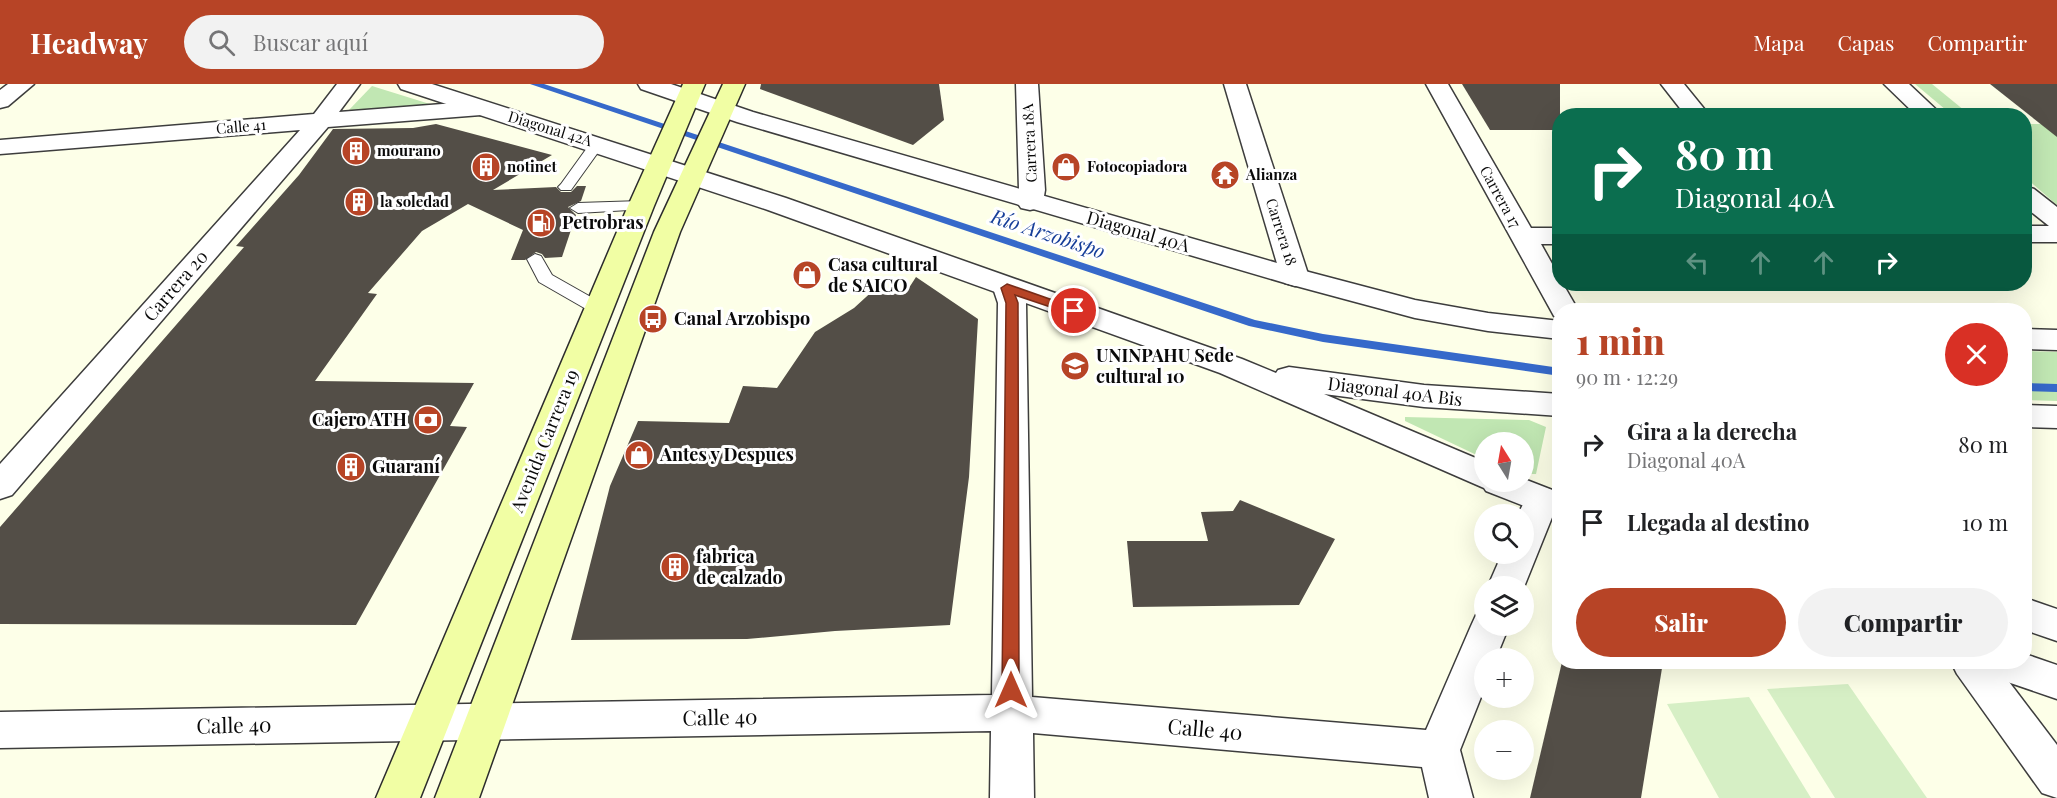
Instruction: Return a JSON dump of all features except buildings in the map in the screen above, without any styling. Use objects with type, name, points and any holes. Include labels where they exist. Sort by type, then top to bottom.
[{"type":"main road","points":[[457,798],[640,303],[694,169],[734,84]]},
{"type":"main road","name":"Avenida Carrera 19","points":[[398,798],[641,206],[689,96]]},
{"type":"street","points":[[0,101],[23,84]]},
{"type":"street","name":"Carrera 20","points":[[0,486],[321,121],[349,84]]},
{"type":"street","name":"Diagonal 42A","points":[[409,84],[597,144],[694,169]]},
{"type":"street","points":[[649,84],[689,96],[720,114]]},
{"type":"street","name":"Carrera 18A","points":[[1027,84],[1032,190],[1030,202]]},
{"type":"street","name":"Carrera 18","points":[[1235,84],[1295,277]]},
{"type":"street","name":"Carrera 17","points":[[1437,84],[1552,289]]},
{"type":"street","points":[[1672,84],[1692,108]]},
{"type":"street","points":[[1895,84],[1923,108]]},
{"type":"street","name":"Calle 41","points":[[0,147],[481,108]]},
{"type":"street","name":"Diagonal 40A","points":[[720,114],[1415,309],[1488,322],[1552,329]]},
{"type":"street","points":[[694,169],[1007,288],[1231,366],[1474,471]]},
{"type":"street","points":[[2032,200],[2057,220]]},
{"type":"street","points":[[2032,234],[2057,234]]},
{"type":"street","points":[[1522,236],[1552,236]]},
{"type":"street","points":[[1007,288],[1012,303],[1011,798]]},
{"type":"street","points":[[2032,339],[2057,340]]},
{"type":"street","name":"Diagonal 40A Bis","points":[[1231,366],[1360,390],[1415,397],[1552,405]]},
{"type":"street","points":[[2032,416],[2057,417]]},
{"type":"street","points":[[1529,492],[1552,499]]},
{"type":"street","points":[[1534,529],[1552,503]]},
{"type":"street","points":[[2032,616],[2057,625]]},
{"type":"street","points":[[1451,798],[1439,750],[1486,636]]},
{"type":"street","points":[[1976,669],[2057,778]]},
{"type":"street","points":[[2019,669],[2057,682]]},
{"type":"street","name":"Calle 40","points":[[0,730],[1011,713],[1439,750]]},
{"type":"lane","points":[[566,186],[597,144]]},
{"type":"lane","points":[[578,208],[641,206]]},
{"type":"lane","points":[[535,259],[545,278],[599,309]]},
{"type":"green space","points":[[1915,84],[1932,84],[1961,108],[1944,108]]},
{"type":"green space","points":[[372,86],[433,105],[348,111]]},
{"type":"green space","points":[[2032,124],[2057,124],[2057,205],[2032,183]]},
{"type":"green space","points":[[2032,351],[2057,352],[2057,401],[2032,400]]},
{"type":"green space","points":[[1405,417],[1529,420],[1546,427],[1536,474],[1534,474],[1534,432],[1474,432],[1474,454],[1405,421]]},
{"type":"green space","points":[[1848,684],[1927,798],[1835,798],[1767,689]]},
{"type":"green space","points":[[1749,697],[1811,798],[1719,798],[1667,704]]},
{"type":"waterway","name":"Río Arzobispo","points":[[535,84],[1253,323],[1323,338],[1552,371]]},
{"type":"waterway","name":"Río Arzobispo","points":[[2032,387],[2057,388]]},
{"type":"place","name":"mourano","points":[[356,151]]},
{"type":"place","name":"notinet","points":[[486,167]]},
{"type":"place","name":"Fotocopiadora","points":[[1066,167]]},
{"type":"place","name":"Alianza","points":[[1225,175]]},
{"type":"place","name":"la soledad","points":[[359,202]]},
{"type":"place","name":"Petrobras","points":[[541,223]]},
{"type":"place","name":"Casa cultural de SAICO","points":[[807,275]]},
{"type":"place","name":"Canal Arzobispo","points":[[653,319]]},
{"type":"place","name":"UNINPAHU Sede cultural 10","points":[[1075,366]]},
{"type":"place","name":"Cajero ATH","points":[[428,420]]},
{"type":"place","name":"Antes y Despues","points":[[639,455]]},
{"type":"place","name":"Guaraní","points":[[351,467]]},
{"type":"place","name":"fabrica de calzado","points":[[675,567]]},
{"type":"route","points":[[1011,690],[1012,303],[1007,288],[1074,311]]}]
